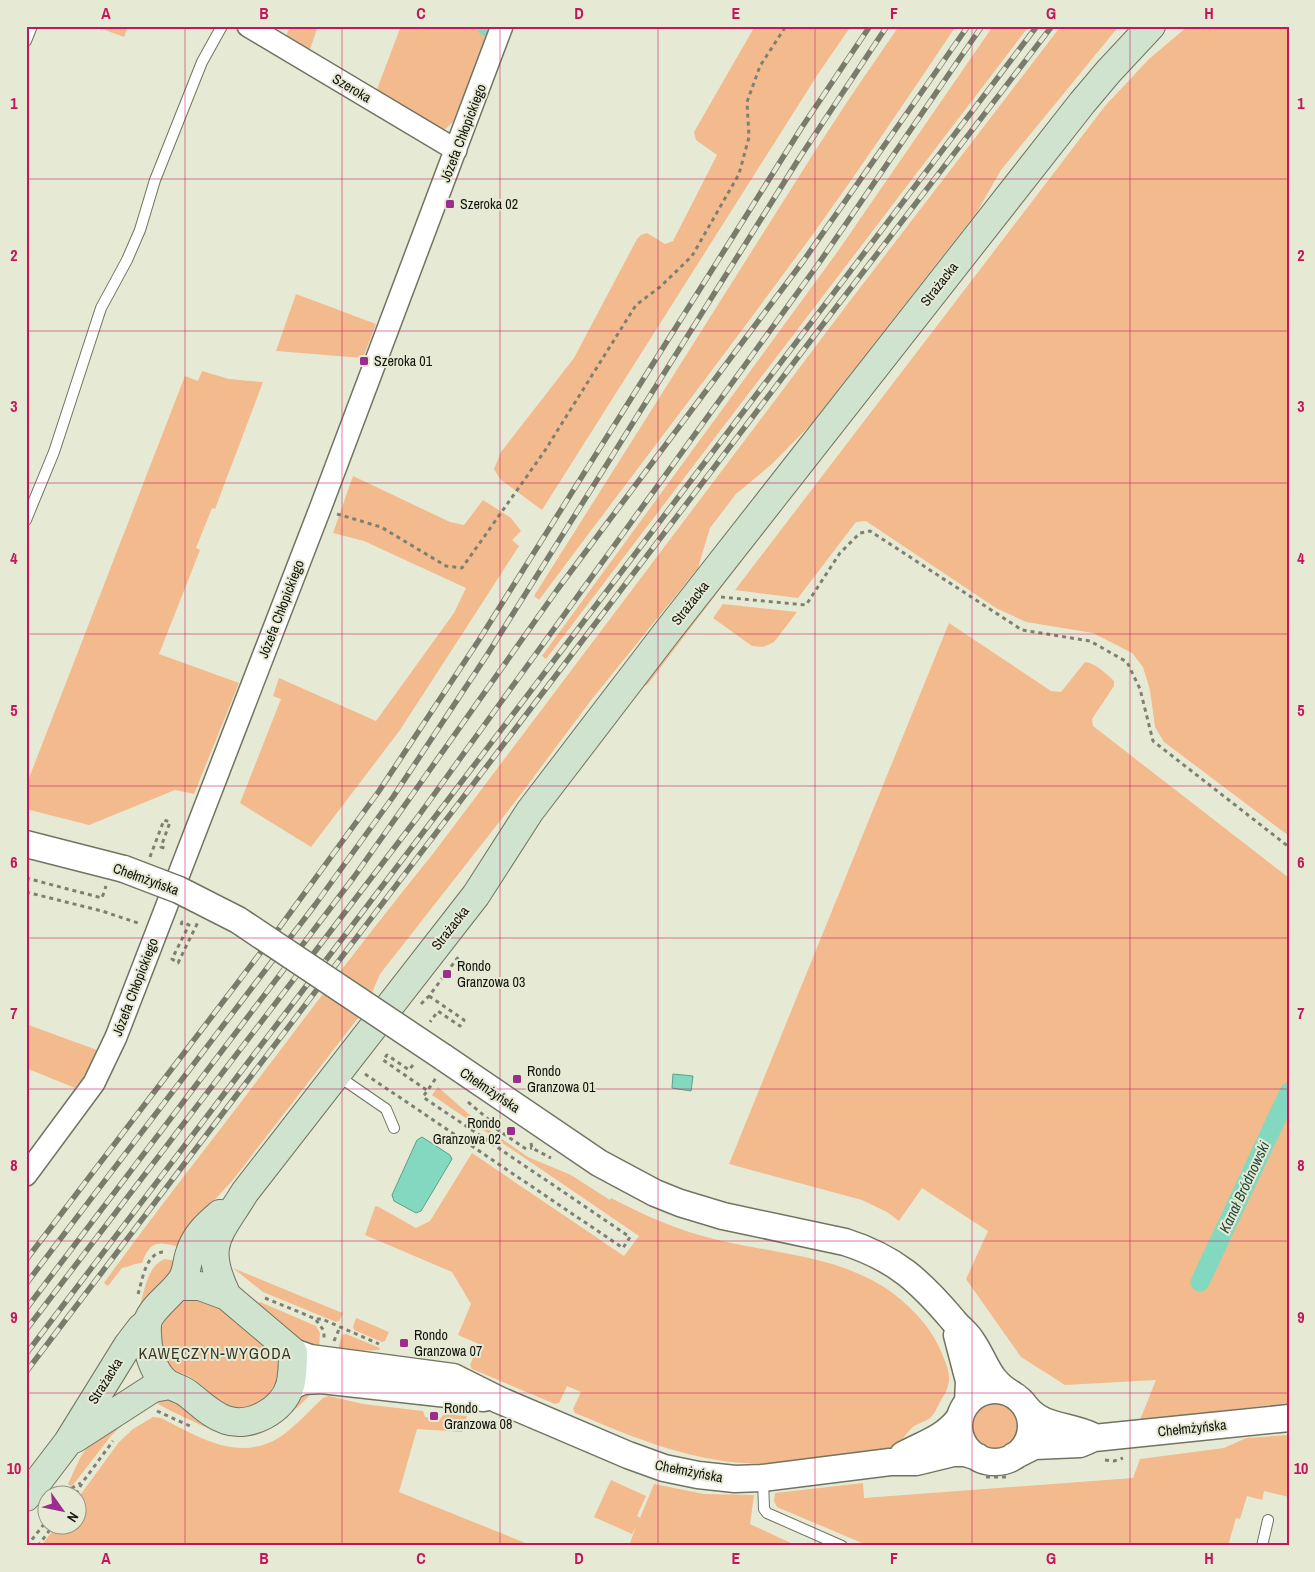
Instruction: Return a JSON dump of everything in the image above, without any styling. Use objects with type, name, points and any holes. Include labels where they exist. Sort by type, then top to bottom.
[{"type":"main road","name":"Strażacka","points":[[178,1286],[185,1274],[190,1252],[204,1228],[245,1192],[342,1078],[476,894],[530,811],[667,632],[1082,103],[1109,70],[1151,26]]},
{"type":"main road","name":"Strażacka","points":[[227,1296],[215,1268],[213,1258],[214,1245],[245,1192]]},
{"type":"main road","points":[[178,1286],[200,1286],[227,1296],[293,1352],[289,1387],[277,1405],[267,1414],[249,1421],[236,1422],[225,1420],[214,1414],[181,1388],[170,1385],[158,1374],[151,1359],[146,1324],[157,1307],[178,1286]]},
{"type":"main road","name":"Strażacka","points":[[26,1497],[68,1442],[128,1345],[146,1324]]},
{"type":"main road","name":"Strażacka","points":[[68,1442],[153,1388],[170,1385]]},
{"type":"street","name":"Szeroka","points":[[248,26],[456,150]]},
{"type":"street","name":"Józefa Chłopickiego","points":[[26,1175],[94,1082],[108,1056],[320,509],[502,26]]},
{"type":"street","name":"Chełmżyńska","points":[[26,844],[115,876],[179,890],[238,920],[440,1066],[620,1176],[655,1193],[723,1216],[845,1242],[885,1258],[905,1271],[934,1297],[970,1338],[993,1379],[1019,1400],[1030,1412],[1041,1420],[1082,1431],[1094,1438]]},
{"type":"street","name":"Chełmżyńska","points":[[890,1462],[944,1434],[954,1426],[964,1410],[969,1381],[954,1322]]},
{"type":"street","name":"Chełmżyńska","points":[[293,1352],[310,1358],[453,1377],[499,1400],[652,1464],[674,1471],[709,1477],[762,1478],[890,1462],[916,1462],[958,1453],[978,1457]]},
{"type":"street","name":"Chełmżyńska","points":[[289,1387],[303,1381],[321,1380],[499,1400]]},
{"type":"street","points":[[988,1390],[996,1390],[1019,1400],[1031,1425],[1027,1443],[1014,1456],[996,1462],[978,1457],[970,1451],[963,1443],[960,1433],[964,1410],[973,1397],[988,1390]]},
{"type":"street","name":"Chełmżyńska","points":[[1014,1456],[1034,1446],[1080,1444],[1094,1438],[1289,1418]]},
{"type":"lane","points":[[26,41],[32,26]]},
{"type":"lane","points":[[26,520],[54,452],[102,308],[140,230],[155,180],[202,62],[222,26]]},
{"type":"lane","points":[[342,1078],[386,1109],[394,1128]]},
{"type":"lane","points":[[762,1478],[764,1509],[767,1513],[842,1546]]},
{"type":"lane","points":[[1262,1546],[1268,1520]]},
{"type":"path","points":[[320,509],[381,527],[446,566],[462,568],[544,452],[636,305],[660,287],[692,256],[739,174],[749,137],[746,102],[760,66],[786,26]]},
{"type":"path","points":[[719,597],[806,605],[840,553],[860,532],[870,531],[1022,630],[1090,641],[1127,662],[1140,689],[1153,741],[1289,847]]},
{"type":"path","points":[[152,853],[164,820],[170,822],[161,847],[164,848]]},
{"type":"path","points":[[26,878],[102,898],[115,876]]},
{"type":"path","points":[[26,892],[102,911],[133,922]]},
{"type":"path","points":[[181,924],[182,922],[189,925],[172,960],[178,962],[196,926]]},
{"type":"path","points":[[416,1008],[429,996],[451,969],[462,950]]},
{"type":"path","points":[[429,996],[464,1020],[460,1026],[438,1011],[431,1021]]},
{"type":"path","points":[[413,1065],[409,1070],[387,1054],[383,1060],[428,1091]]},
{"type":"path","points":[[342,1078],[358,1069],[623,1248],[630,1237],[423,1097],[440,1066]]},
{"type":"path","points":[[488,1119],[489,1124],[526,1149],[532,1148]]},
{"type":"path","points":[[257,1294],[316,1320],[322,1320],[381,1345]]},
{"type":"path","points":[[316,1320],[324,1332],[323,1346]]},
{"type":"path","points":[[27,1546],[38,1532]]},
{"type":"path","points":[[38,1546],[47,1534]]},
{"type":"shaded area","points":[[94,26],[128,26],[124,37]]},
{"type":"shaded area","points":[[290,26],[318,26],[309,52],[285,39]]},
{"type":"shaded area","points":[[401,26],[491,26],[453,122],[442,132],[376,92]]},
{"type":"shaded area","points":[[755,26],[851,26],[818,74],[542,510],[500,479],[494,469],[501,452],[574,358],[637,239],[647,233],[665,244],[673,241],[717,155],[696,140],[694,132]]},
{"type":"shaded area","points":[[899,26],[956,26],[813,234],[539,600],[534,596],[815,151]]},
{"type":"shaded area","points":[[993,26],[1029,26],[546,659],[542,656],[838,251]]},
{"type":"shaded area","points":[[1061,26],[1119,26],[1001,170],[977,212],[811,424],[772,464],[736,494],[710,528],[698,568],[592,699],[518,798],[380,974],[365,1009],[232,1181],[208,1207],[180,1247],[156,1244],[145,1255],[142,1263],[122,1268],[108,1286],[104,1283],[329,986],[432,855],[843,310]]},
{"type":"shaded area","points":[[1188,26],[1289,26],[1289,836],[1164,742],[1155,727],[1150,690],[1143,667],[1132,653],[1093,633],[1026,622],[996,608],[866,521],[856,522],[798,598],[735,590],[1105,106],[1149,59]]},
{"type":"shaded area","points":[[296,294],[376,324],[363,358],[276,351]]},
{"type":"shaded area","points":[[202,371],[229,379],[263,382],[215,509],[212,508],[196,548],[200,550],[159,654],[239,683],[194,794],[175,790],[89,825],[26,809],[26,787],[29,778],[185,376],[198,381]]},
{"type":"shaded area","points":[[353,476],[450,522],[464,525],[483,500],[511,518],[521,531],[512,540],[519,546],[400,730],[311,847],[240,803],[281,699],[273,696],[279,678],[376,721],[454,613],[466,588],[364,541],[333,533]]},
{"type":"shaded area","points":[[793,493],[648,684],[634,693]]},
{"type":"shaded area","points":[[723,604],[797,612],[774,642],[763,647],[752,646],[713,618]]},
{"type":"shaded area","points":[[949,623],[1051,691],[1061,692],[1085,662],[1101,669],[1114,681],[1114,686],[1092,719],[1093,726],[1289,878],[1289,1403],[1140,1420],[1156,1380],[1065,1385],[1021,1357],[966,1279],[988,1231],[922,1188],[899,1221],[887,1212],[862,1200],[729,1164]]},
{"type":"shaded area","points":[[26,1024],[97,1050],[83,1078],[75,1088],[26,1068]]},
{"type":"shaded area","points":[[438,1087],[479,1123],[528,1157],[571,1175],[610,1200],[611,1198],[654,1219],[699,1235],[836,1265],[862,1275],[886,1288],[908,1306],[922,1321],[934,1337],[945,1362],[949,1381],[945,1394],[933,1415],[913,1427],[892,1449],[793,1462],[752,1463],[725,1461],[700,1457],[649,1442],[575,1413],[573,1409],[581,1392],[567,1386],[559,1403],[555,1404],[472,1369],[470,1365],[479,1344],[458,1335],[471,1304],[452,1272],[365,1235],[375,1207],[377,1206],[416,1228],[430,1221],[472,1153],[624,1256],[639,1236],[432,1095]]},
{"type":"shaded area","points":[[165,1259],[177,1261],[173,1273],[142,1306],[140,1305],[151,1272],[159,1262]]},
{"type":"shaded area","points":[[233,1268],[343,1313],[339,1321],[336,1322],[263,1292]]},
{"type":"shaded area","points":[[229,1279],[259,1303],[316,1326],[320,1333],[319,1350],[309,1348],[248,1300]]},
{"type":"shaded area","points":[[204,1295],[282,1356],[279,1375],[271,1391],[250,1407],[231,1407],[188,1376],[170,1372],[159,1358],[161,1328],[170,1311],[192,1296]]},
{"type":"shaded area","points":[[356,1318],[389,1332],[385,1341],[382,1342],[354,1330]]},
{"type":"shaded area","points":[[346,1334],[380,1348],[379,1350],[337,1352],[342,1335]]},
{"type":"shaded area","points":[[315,1388],[301,1404],[278,1424],[266,1431],[242,1437],[230,1436],[204,1427],[155,1402],[160,1399],[178,1402],[202,1420],[301,1395]]},
{"type":"shaded area","points":[[329,1396],[363,1404],[423,1411],[425,1417],[440,1419],[444,1414],[467,1416],[462,1432],[417,1429],[399,1492],[533,1546],[41,1546],[50,1534],[88,1534],[88,1484],[119,1442],[133,1429],[153,1417],[161,1418],[190,1433],[219,1444],[249,1448],[280,1437],[323,1398]]},
{"type":"shaded area","points":[[990,1400],[1000,1400],[1009,1404],[1017,1412],[1021,1426],[1017,1440],[1009,1448],[1000,1452],[990,1452],[981,1448],[973,1440],[969,1431],[969,1421],[973,1412],[981,1404]]},
{"type":"shaded area","points":[[126,1421],[110,1437],[74,1484],[68,1484],[80,1458],[90,1443]]},
{"type":"shaded area","points":[[1289,1435],[1289,1497],[1264,1491],[1262,1500],[1247,1496],[1240,1519],[1236,1518],[1228,1546],[869,1546],[777,1507],[774,1501],[775,1493],[863,1483],[864,1498],[1133,1478],[1140,1459],[1224,1448],[1246,1438]]},
{"type":"shaded area","points":[[611,1480],[646,1496],[637,1516],[640,1518],[654,1484],[704,1494],[754,1495],[750,1524],[797,1546],[625,1546],[630,1543],[636,1526],[632,1534],[594,1517]]},
{"type":"water","points":[[673,1074],[693,1076],[691,1091],[672,1088]]},
{"type":"water","points":[[422,1137],[450,1155],[452,1159],[421,1211],[416,1213],[394,1201],[392,1195],[417,1140]]},
{"type":"waterway","name":"Kanał Bródnowski","points":[[1200,1282],[1289,1092]]},
{"type":"railway","points":[[26,1260],[274,935],[379,791],[479,640],[802,127],[870,26]]},
{"type":"railway","points":[[26,1284],[315,905],[393,797],[487,655],[800,157],[887,26]]},
{"type":"railway","points":[[26,1309],[354,877],[557,590],[804,260],[968,26]]},
{"type":"railway","points":[[26,1330],[417,818],[819,263],[982,26]]},
{"type":"railway","points":[[26,1354],[1037,26]]},
{"type":"railway","points":[[26,1372],[1052,26]]},
{"type":"place","name":"Szeroka 02","points":[[450,204]]},
{"type":"place","name":"Szeroka 01","points":[[364,361]]},
{"type":"place","name":"Rondo Granzowa 03","points":[[447,974]]},
{"type":"place","name":"Rondo Granzowa 01","points":[[517,1079]]},
{"type":"place","name":"Rondo Granzowa 02","points":[[511,1131]]},
{"type":"place","name":"Rondo Granzowa 07","points":[[404,1343]]},
{"type":"place","name":"Rondo Granzowa 08","points":[[434,1416]]},
{"type":"district","name":"KAWĘCZYN-WYGODA","points":[[215,1353]]}]
